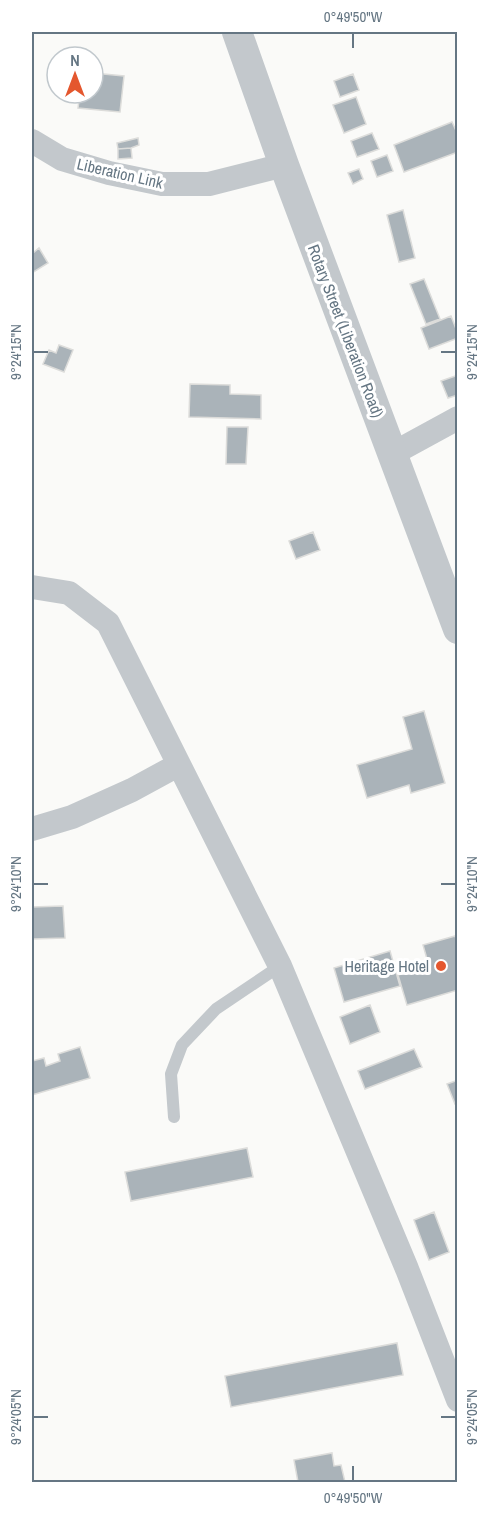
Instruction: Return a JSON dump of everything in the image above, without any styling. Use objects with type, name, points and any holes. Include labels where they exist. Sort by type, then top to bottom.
[{"type":"street","name":"Rotary Street (Liberation Road)","points":[[237,32],[284,165],[458,630]]},
{"type":"street","name":"Liberation Link","points":[[32,141],[63,159],[109,173],[162,184],[209,184],[284,165]]},
{"type":"street","points":[[392,454],[458,418]]},
{"type":"street","points":[[32,587],[69,593],[108,623],[280,966],[407,1269],[458,1400]]},
{"type":"street","points":[[32,829],[72,817],[132,790],[178,765]]},
{"type":"lane","points":[[174,1118],[171,1074],[182,1045],[216,1009],[280,966]]},
{"type":"building","points":[[105,74],[124,76],[120,112],[78,108],[78,105],[105,105]]},
{"type":"building","points":[[353,74],[359,90],[340,97],[334,81]]},
{"type":"building","points":[[356,97],[366,124],[344,133],[333,105]]},
{"type":"building","points":[[452,122],[458,135],[458,152],[404,172],[394,145]]},
{"type":"building","points":[[372,133],[379,149],[357,157],[351,141]]},
{"type":"building","points":[[138,138],[139,145],[118,149],[117,143]]},
{"type":"building","points":[[131,148],[132,158],[118,159],[118,149]]},
{"type":"building","points":[[387,155],[393,171],[377,177],[371,161]]},
{"type":"building","points":[[359,169],[363,179],[353,184],[348,173]]},
{"type":"building","points":[[403,210],[415,258],[399,262],[387,215]]},
{"type":"building","points":[[39,248],[48,263],[32,273],[32,251],[33,253]]},
{"type":"building","points":[[424,279],[440,319],[426,324],[410,284]]},
{"type":"building","points":[[451,316],[458,338],[429,349],[421,328]]},
{"type":"building","points":[[59,345],[73,350],[64,372],[43,364],[49,350],[56,353]]},
{"type":"building","points":[[458,375],[458,395],[448,398],[441,381]]},
{"type":"building","points":[[190,384],[230,385],[230,394],[261,395],[261,419],[189,417]]},
{"type":"building","points":[[227,427],[248,427],[246,464],[226,464]]},
{"type":"building","points":[[313,532],[320,550],[296,559],[289,541]]},
{"type":"building","points":[[424,711],[445,783],[411,793],[409,785],[367,798],[357,765],[412,749],[403,717]]},
{"type":"building","points":[[63,906],[65,938],[32,939],[32,907]]},
{"type":"building","points":[[455,936],[458,945],[458,990],[407,1005],[398,975],[429,966],[423,945]]},
{"type":"building","points":[[390,951],[400,986],[344,1002],[334,968]]},
{"type":"building","points":[[370,1005],[380,1032],[350,1044],[340,1017]]},
{"type":"building","points":[[80,1047],[90,1078],[32,1095],[32,1061],[44,1058],[46,1066],[60,1061],[58,1054]]},
{"type":"building","points":[[414,1049],[422,1067],[365,1089],[358,1071]]},
{"type":"building","points":[[458,1080],[458,1103],[455,1104],[447,1084]]},
{"type":"building","points":[[247,1148],[253,1177],[131,1201],[125,1172]]},
{"type":"building","points":[[434,1212],[449,1252],[429,1260],[414,1220]]},
{"type":"building","points":[[397,1343],[403,1375],[231,1407],[225,1376]]},
{"type":"building","points":[[332,1453],[334,1466],[341,1465],[345,1482],[298,1482],[294,1460]]},
{"type":"place","name":"Heritage Hotel","points":[[441,966]]}]
